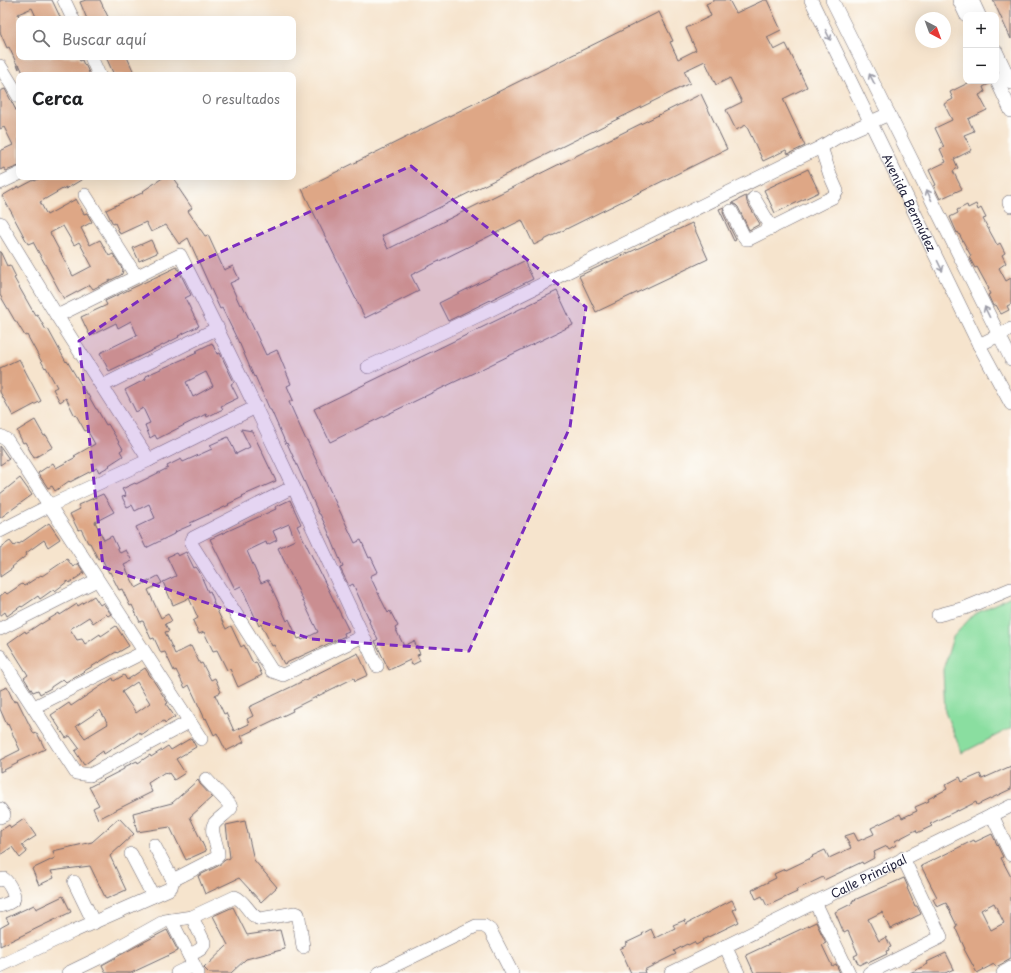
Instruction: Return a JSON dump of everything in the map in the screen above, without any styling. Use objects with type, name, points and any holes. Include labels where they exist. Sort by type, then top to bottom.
[{"type":"street","points":[[64,0],[72,16]]},
{"type":"street","name":"Avenida Bermúdez","points":[[812,0],[982,351],[1011,404]]},
{"type":"street","name":"Avenida Bermúdez","points":[[832,0],[1005,342],[1011,359]]},
{"type":"street","points":[[959,0],[965,12]]},
{"type":"street","points":[[972,0],[978,12]]},
{"type":"street","points":[[999,58],[1011,84]]},
{"type":"street","points":[[92,60],[98,72]]},
{"type":"street","points":[[0,66],[16,92]]},
{"type":"street","points":[[998,84],[1011,111]]},
{"type":"street","points":[[368,367],[495,308],[821,147],[839,136],[889,114]]},
{"type":"street","points":[[731,211],[743,236],[746,239],[749,239],[833,197],[837,191],[821,147]]},
{"type":"street","points":[[0,183],[16,175]]},
{"type":"street","points":[[85,195],[136,276]]},
{"type":"street","points":[[754,198],[772,228]]},
{"type":"street","points":[[0,223],[57,316],[149,460]]},
{"type":"street","points":[[57,316],[180,255],[218,328],[256,407],[377,666]]},
{"type":"street","points":[[102,386],[218,328]]},
{"type":"street","points":[[982,351],[1005,342],[1011,329]]},
{"type":"street","points":[[0,531],[256,407]]},
{"type":"street","points":[[0,436],[7,440],[201,739]]},
{"type":"street","points":[[293,488],[193,538],[191,543],[272,671],[283,675],[362,636]]},
{"type":"street","points":[[0,629],[97,580]]},
{"type":"street","points":[[938,616],[965,608],[1011,589]]},
{"type":"street","points":[[34,708],[144,652]]},
{"type":"street","points":[[0,656],[76,773],[90,775],[189,722]]},
{"type":"street","points":[[173,880],[218,856],[212,830],[214,825],[231,808],[230,805],[206,779]]},
{"type":"street","name":"Calle Principal","points":[[671,973],[1011,806]]},
{"type":"street","points":[[0,809],[4,815],[0,817]]},
{"type":"street","points":[[992,815],[1011,855]]},
{"type":"street","points":[[0,966],[171,887],[173,880],[154,845]]},
{"type":"street","points":[[131,854],[153,896]]},
{"type":"street","points":[[869,973],[941,937],[903,858]]},
{"type":"street","points":[[0,880],[4,879],[8,881],[14,897],[13,900],[0,906]]},
{"type":"street","points":[[74,882],[94,922]]},
{"type":"street","points":[[68,973],[99,958],[165,921],[192,916],[235,897],[240,899],[255,918],[260,919],[295,913],[298,914],[303,947]]},
{"type":"street","points":[[815,902],[848,973]]},
{"type":"street","points":[[177,973],[194,964],[204,946],[204,942],[192,916]]},
{"type":"street","points":[[171,920],[194,964]]},
{"type":"street","points":[[379,973],[476,926],[484,926],[490,930],[512,973]]},
{"type":"street","points":[[725,946],[738,973]]},
{"type":"street","points":[[1003,973],[1011,968]]},
{"type":"highlighted area","points":[[411,166],[586,307],[570,427],[469,651],[311,639],[103,567],[79,341],[192,265]]},
{"type":"green space","points":[[1011,596],[1011,728],[962,753],[945,712],[943,670],[953,637],[973,615]]},
{"type":"building","points":[[0,0],[52,0],[60,16],[36,16],[32,8],[18,14],[19,16],[16,16],[16,60],[82,60],[89,72],[23,72],[19,64],[19,69],[9,47],[7,48],[0,32]]},
{"type":"building","points":[[86,0],[100,0],[108,16],[86,16],[80,2]]},
{"type":"building","points":[[715,0],[729,0],[736,13],[767,0],[781,30],[767,37],[774,50],[786,44],[807,87],[783,99],[805,146],[788,154],[786,150],[763,161],[746,125],[736,130],[726,110],[742,102],[730,78],[716,85],[705,61],[684,71],[690,83],[382,236],[388,249],[701,94],[727,149],[534,245],[522,220],[411,275],[419,291],[365,318],[302,189],[659,12],[673,41],[670,42],[678,59],[696,50],[686,28],[711,16],[706,4]]},
{"type":"building","points":[[993,0],[1011,0],[1011,39],[999,12]]},
{"type":"building","points":[[107,60],[128,60],[134,72],[113,72]]},
{"type":"building","points":[[966,84],[989,84],[983,87],[985,92],[979,95],[987,110],[968,119],[974,131],[964,135],[972,150],[954,159],[958,168],[953,171],[962,189],[940,199],[934,186],[936,185],[929,170],[946,162],[940,149],[944,147],[935,128],[952,120],[944,104],[953,99],[950,92]]},
{"type":"building","points":[[5,89],[16,110],[16,167],[6,171],[4,168],[0,170],[0,151],[13,145],[4,127],[0,129],[0,91]]},
{"type":"building","points":[[808,169],[819,192],[775,213],[764,190]]},
{"type":"building","points":[[34,180],[81,180],[40,202],[47,215],[76,199],[84,214],[87,213],[92,222],[81,228],[90,245],[100,240],[109,256],[113,254],[123,270],[121,275],[93,289],[90,285],[64,299],[33,242],[28,244],[2,196],[19,186],[19,188]],"holes":[[[63,226],[74,245],[79,242],[92,266],[73,276],[50,233]]]},
{"type":"building","points":[[160,180],[175,180],[179,185],[177,186],[192,208],[188,211],[205,236],[208,235],[224,270],[233,266],[239,279],[230,283],[240,305],[242,304],[266,355],[277,350],[291,384],[287,386],[293,400],[289,402],[306,440],[355,543],[361,540],[369,558],[371,557],[378,572],[370,576],[388,613],[390,611],[398,626],[395,628],[404,646],[414,641],[420,654],[417,655],[420,661],[412,665],[410,660],[389,670],[375,641],[378,639],[353,584],[349,586],[340,568],[343,567],[328,531],[255,376],[254,377],[239,342],[222,308],[220,309],[188,238],[179,244],[166,225],[151,232],[146,222],[120,234],[115,223],[113,224],[106,210],[144,192],[143,191]]},
{"type":"building","points":[[746,196],[747,202],[760,224],[749,230],[738,207],[732,203]]},
{"type":"building","points":[[976,204],[978,210],[981,208],[986,218],[983,219],[997,245],[1000,243],[1005,253],[1002,255],[1006,263],[999,268],[1006,281],[1011,278],[1011,304],[1007,306],[1009,310],[1001,314],[996,305],[993,306],[988,295],[990,294],[989,289],[977,267],[975,268],[969,257],[971,256],[958,232],[957,233],[950,217],[958,213],[957,210],[967,205],[968,208]]},
{"type":"building","points":[[724,207],[724,215],[736,240],[734,241],[719,209]]},
{"type":"building","points":[[692,223],[708,259],[596,312],[579,276]]},
{"type":"building","points":[[151,240],[157,253],[139,261],[133,248]]},
{"type":"building","points":[[0,251],[7,266],[10,265],[16,277],[14,278],[35,315],[37,314],[46,330],[48,329],[66,362],[67,361],[106,425],[108,424],[123,449],[120,451],[123,456],[109,465],[110,466],[99,472],[97,468],[70,482],[69,481],[55,491],[52,486],[48,488],[38,473],[53,463],[56,468],[95,444],[87,430],[85,431],[76,415],[75,416],[66,398],[60,402],[53,389],[57,387],[46,367],[45,368],[27,335],[25,336],[0,295]]},
{"type":"building","points":[[524,261],[533,279],[448,321],[439,303]]},
{"type":"building","points":[[177,267],[191,295],[185,298],[199,326],[109,371],[100,353],[137,335],[131,321],[118,328],[116,323],[90,336],[81,317],[107,305],[105,301]]},
{"type":"building","points":[[557,291],[573,325],[330,442],[314,409]]},
{"type":"building","points":[[212,343],[217,354],[220,353],[234,382],[231,384],[238,398],[221,406],[223,409],[207,417],[206,414],[157,439],[155,435],[150,438],[145,425],[150,423],[143,408],[136,412],[125,390],[146,379],[145,376],[197,353],[196,351]],"holes":[[[206,372],[213,386],[193,397],[186,382]]]},
{"type":"building","points":[[19,359],[41,401],[13,416],[0,392],[0,368]]},
{"type":"building","points":[[35,420],[44,436],[46,435],[53,447],[34,458],[25,442],[23,443],[17,431]]},
{"type":"building","points":[[241,429],[252,431],[276,481],[242,496],[243,497],[228,504],[229,505],[190,523],[191,525],[146,548],[136,527],[155,518],[149,504],[135,511],[132,505],[127,507],[122,497],[126,496],[122,489],[135,483],[136,484],[168,468],[167,466],[181,459],[183,462],[212,449],[210,445],[228,437],[236,454],[250,447]]},
{"type":"building","points":[[0,446],[9,459],[0,465]]},
{"type":"building","points":[[20,478],[32,495],[0,518],[0,494]]},
{"type":"building","points":[[103,494],[114,512],[95,522],[104,540],[112,536],[120,553],[126,550],[132,561],[124,565],[136,588],[158,576],[162,583],[148,590],[161,618],[168,614],[172,621],[165,624],[169,631],[165,632],[175,654],[191,646],[200,664],[202,663],[211,680],[215,678],[221,692],[215,695],[224,714],[226,713],[234,731],[249,724],[247,719],[253,716],[249,707],[358,653],[368,675],[355,681],[354,678],[292,709],[293,711],[241,736],[244,742],[226,751],[217,733],[214,735],[206,718],[205,719],[189,685],[185,688],[176,670],[174,671],[165,652],[161,653],[154,638],[151,639],[143,621],[140,622],[122,589],[119,590],[101,557],[98,559],[81,529],[78,530],[70,514],[80,509],[78,505]]},
{"type":"building","points":[[290,500],[301,524],[297,526],[349,631],[344,633],[345,636],[284,664],[274,645],[272,646],[261,624],[259,626],[241,586],[235,589],[210,539],[276,509],[275,507]],"holes":[[[289,524],[295,540],[278,548],[318,632],[302,640],[301,638],[298,639],[289,619],[287,621],[268,580],[261,583],[247,551],[266,542],[267,545],[277,540],[273,531]]]},
{"type":"building","points":[[49,523],[60,539],[48,547],[44,540],[26,553],[27,555],[12,567],[13,568],[0,577],[0,548],[10,541],[14,546],[18,543],[19,544]]},
{"type":"building","points":[[186,552],[194,568],[196,567],[199,571],[208,592],[210,591],[214,601],[213,602],[226,629],[231,626],[241,647],[244,645],[253,663],[256,662],[262,675],[238,687],[230,669],[227,670],[217,650],[213,651],[204,632],[199,634],[193,621],[198,618],[189,598],[173,605],[163,582],[176,576],[167,557],[176,553],[178,556]]},
{"type":"building","points":[[67,559],[73,567],[78,563],[84,573],[69,583],[68,581],[55,591],[54,589],[40,599],[38,596],[7,616],[5,612],[0,616],[0,596],[5,592],[7,594],[22,584],[24,586]]},
{"type":"building","points":[[94,596],[100,605],[103,603],[111,614],[108,616],[106,614],[93,623],[89,617],[70,629],[77,640],[82,639],[85,644],[116,626],[129,646],[117,653],[116,652],[66,682],[63,679],[40,694],[38,690],[33,692],[24,678],[28,675],[8,643],[25,631],[26,633],[59,613],[60,615],[77,604],[78,606]]},
{"type":"building","points":[[145,668],[168,703],[166,704],[175,717],[165,723],[164,721],[156,725],[141,735],[139,732],[124,743],[123,742],[104,754],[103,751],[84,765],[75,751],[79,748],[70,736],[66,738],[51,715],[69,703],[71,706],[113,678],[114,681],[124,675],[127,680]],"holes":[[[137,682],[150,703],[136,713],[122,692]],[[100,710],[108,724],[85,738],[76,726]]]},
{"type":"building","points":[[7,687],[14,702],[17,700],[34,734],[37,733],[45,749],[0,772],[0,760],[20,750],[0,709],[0,690]]},
{"type":"building","points":[[191,738],[196,747],[176,759],[185,773],[174,780],[169,773],[167,774],[165,772],[148,783],[152,792],[98,819],[93,808],[99,805],[89,787],[124,769],[124,767],[137,761],[138,763],[150,755],[151,757],[168,746],[171,750]]},
{"type":"building","points":[[1011,766],[1011,789],[977,805],[976,802],[958,810],[930,824],[932,826],[917,833],[916,830],[895,841],[896,845],[889,849],[887,846],[874,852],[874,858],[863,864],[862,862],[824,880],[823,877],[796,890],[797,892],[767,906],[762,896],[756,899],[752,890],[776,878],[774,874],[785,869],[786,870],[825,850],[829,858],[851,848],[845,836],[854,833],[858,841],[874,834],[871,828],[900,814],[902,818],[917,811],[915,807],[929,801],[928,799],[947,789],[945,785],[960,777],[962,782],[980,774],[982,779]]},
{"type":"building","points":[[198,780],[212,797],[190,817],[206,851],[186,860],[170,827],[137,832],[133,813],[172,803]]},
{"type":"building","points":[[119,818],[134,834],[110,856],[126,890],[106,899],[90,866],[51,871],[54,878],[39,885],[32,869],[55,858],[53,851],[92,842]]},
{"type":"building","points":[[24,819],[36,836],[22,845],[27,852],[20,858],[12,847],[0,855],[0,831],[9,825],[11,828]]},
{"type":"building","points":[[245,821],[254,860],[277,887],[261,902],[239,878],[205,894],[198,876],[230,858],[226,825]]},
{"type":"building","points":[[992,834],[1003,857],[1001,858],[1011,877],[1011,959],[996,967],[994,964],[977,973],[964,949],[955,927],[957,926],[946,903],[937,907],[933,899],[937,897],[921,866],[974,840],[975,842]],"holes":[[[994,903],[1004,923],[991,930],[981,910]]]},
{"type":"building","points":[[904,878],[915,906],[917,906],[921,914],[890,929],[882,912],[868,919],[879,941],[886,937],[891,947],[886,951],[887,954],[868,963],[867,961],[859,965],[854,956],[858,954],[848,931],[844,933],[835,912],[853,903],[852,901]]},
{"type":"building","points":[[63,896],[71,912],[0,946],[0,928],[9,923],[6,918],[34,905],[36,909]]},
{"type":"building","points":[[732,900],[736,908],[733,910],[739,922],[702,940],[703,941],[696,945],[694,942],[674,951],[676,954],[644,970],[645,973],[631,973],[620,949],[627,945],[626,943],[643,935],[642,934],[651,929],[655,938],[675,928],[673,925],[685,920],[686,924]]},
{"type":"building","points":[[233,907],[247,935],[280,930],[285,949],[246,959],[231,973],[209,973],[204,968],[228,945],[213,916]]},
{"type":"building","points":[[816,922],[826,943],[822,945],[832,966],[836,964],[840,973],[754,973],[746,955]]},
{"type":"building","points":[[167,930],[178,951],[131,973],[106,973],[102,965]]},
{"type":"building","points":[[946,953],[954,969],[945,973],[910,973],[928,964],[927,962]]}]
